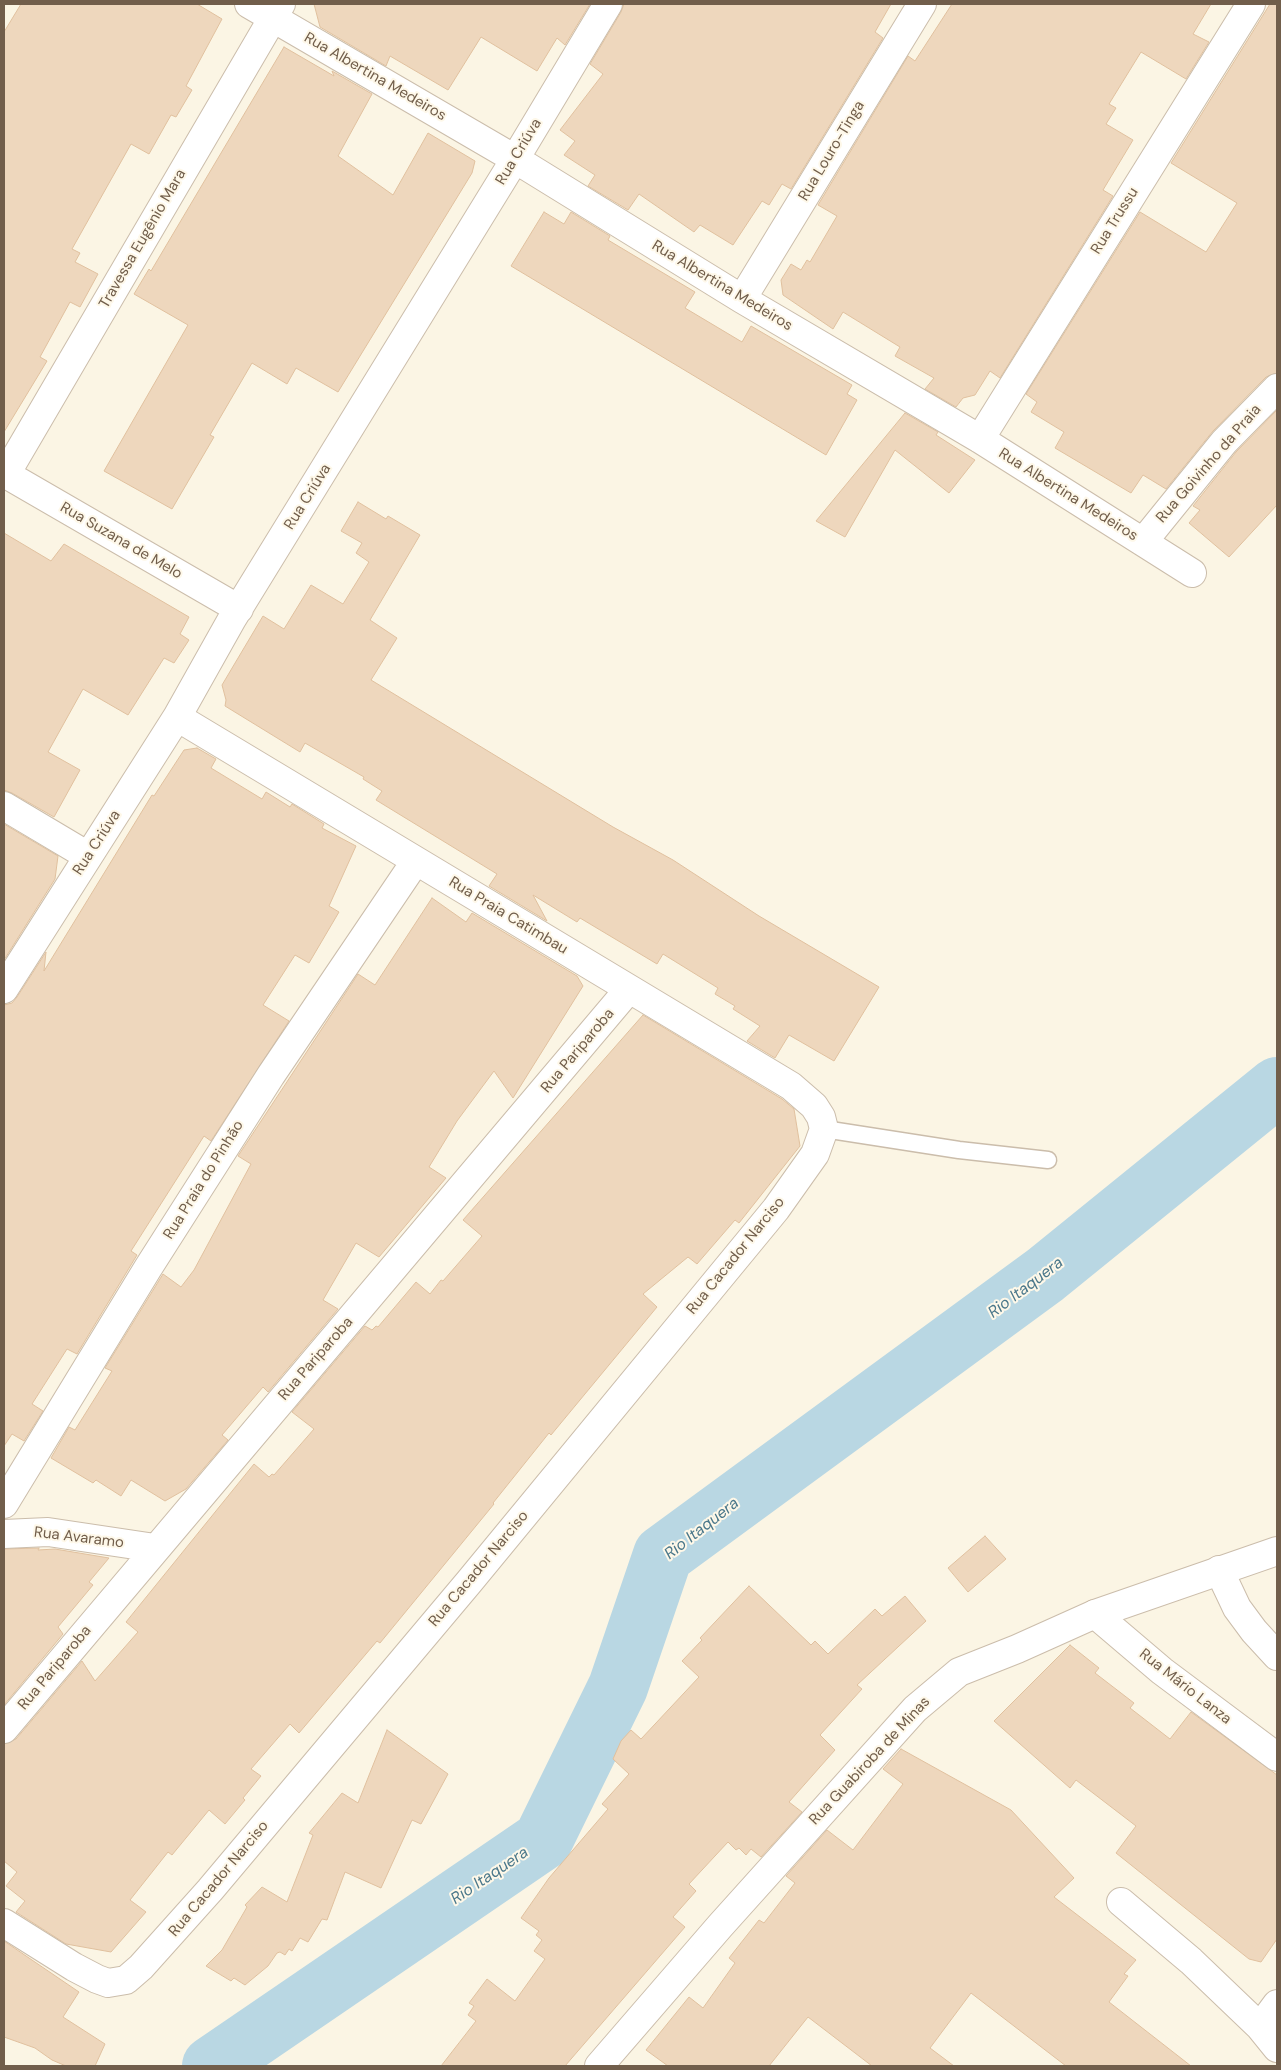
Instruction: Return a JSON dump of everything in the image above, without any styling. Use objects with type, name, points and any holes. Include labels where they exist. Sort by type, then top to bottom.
[{"type":"street","name":"Rua Albertina Medeiros","points":[[249,4],[276,11],[742,299],[980,439],[1192,573]]},
{"type":"street","name":"Rua Criúva","points":[[4,989],[177,717],[239,609],[608,4]]},
{"type":"street","name":"Rua Louro-Tinga","points":[[742,299],[922,4]]},
{"type":"street","name":"Rua Trussu","points":[[980,439],[1251,4]]},
{"type":"street","name":"Travessa Eugênio Mara","points":[[5,473],[276,11]]},
{"type":"street","name":"Rua Goivinho da Praia","points":[[1143,542],[1224,442],[1277,388]]},
{"type":"street","name":"Rua Suzana de Melo","points":[[5,473],[239,609]]},
{"type":"street","name":"Rua Praia Catimbau","points":[[177,717],[415,862],[791,1086],[814,1106],[821,1117],[824,1129]]},
{"type":"street","points":[[4,806],[88,856]]},
{"type":"street","name":"Rua Praia do Pinhão","points":[[4,1504],[143,1276],[271,1075],[415,862]]},
{"type":"street","name":"Rua Pariparoba","points":[[4,1730],[155,1548],[531,1108],[629,990]]},
{"type":"street","name":"Rua Cacador Narciso","points":[[4,1922],[74,1968],[108,1983],[126,1980],[141,1967],[166,1941],[463,1589],[776,1209],[815,1154],[824,1129]]},
{"type":"street","name":"Rua Avaramo","points":[[4,1534],[48,1532],[155,1548]]},
{"type":"street","name":"Rua Guabiroba de Minas","points":[[599,2066],[720,1926],[915,1709],[959,1672],[1018,1649],[1095,1614],[1277,1551]]},
{"type":"street","points":[[1219,1570],[1237,1608],[1254,1632],[1277,1656]]},
{"type":"street","name":"Rua Mário Lanza","points":[[1095,1614],[1162,1670],[1277,1757]]},
{"type":"street","points":[[1121,1902],[1191,1961],[1260,2027],[1277,2048]]},
{"type":"street","points":[[1260,2027],[1277,2004]]},
{"type":"lane","points":[[824,1129],[959,1150],[1048,1160]]},
{"type":"building","points":[[21,4],[197,4],[222,19],[186,86],[192,90],[176,117],[171,115],[149,154],[131,144],[72,249],[80,253],[75,262],[98,274],[80,307],[70,302],[40,357],[47,361],[4,432],[4,32]]},
{"type":"building","points":[[314,4],[590,4],[565,45],[557,38],[537,71],[481,37],[448,90],[390,56],[386,66],[320,27]]},
{"type":"building","points":[[624,4],[891,4],[875,32],[883,38],[791,189],[782,184],[769,205],[762,201],[733,245],[700,225],[694,232],[639,194],[628,210],[588,186],[595,175],[564,155],[575,141],[560,130],[603,74],[590,64]]},
{"type":"building","points":[[952,4],[1211,4],[1193,34],[1209,42],[1186,79],[1141,52],[1109,104],[1116,108],[1106,124],[1133,140],[1103,190],[1113,196],[1000,378],[990,371],[975,395],[963,398],[956,407],[925,389],[934,378],[895,356],[900,347],[843,312],[833,329],[783,295],[781,280],[791,264],[801,270],[807,260],[810,262],[837,216],[818,205],[908,56],[915,61]]},
{"type":"building","points":[[1270,4],[1277,4],[1277,373],[1266,377],[1213,431],[1166,489],[1143,475],[1131,493],[1055,448],[1064,432],[1031,412],[1037,402],[1026,394],[1140,212],[1206,252],[1237,203],[1171,163]]},
{"type":"building","points":[[284,47],[334,76],[332,71],[372,94],[338,156],[393,195],[428,133],[475,161],[472,173],[338,392],[296,368],[287,384],[252,363],[210,435],[214,437],[172,509],[104,471],[188,325],[134,294],[149,269],[151,271]]},
{"type":"building","points":[[544,212],[564,224],[571,212],[610,236],[608,240],[695,292],[685,308],[742,342],[751,326],[852,385],[847,394],[857,400],[826,455],[511,266]]},
{"type":"building","points":[[1277,410],[1277,505],[1229,557],[1189,523],[1200,510],[1193,506],[1236,452]]},
{"type":"building","points":[[905,413],[938,432],[936,435],[975,460],[949,493],[895,450],[845,537],[816,521]]},
{"type":"building","points":[[358,502],[386,519],[388,516],[420,535],[370,620],[397,638],[371,680],[613,827],[673,860],[759,916],[879,987],[834,1061],[789,1035],[775,1058],[747,1041],[760,1026],[733,1009],[735,1006],[715,994],[718,988],[663,954],[657,964],[580,918],[577,922],[533,895],[547,921],[489,886],[497,874],[376,800],[382,791],[363,779],[364,777],[305,743],[300,752],[225,706],[226,700],[222,685],[263,616],[284,629],[311,585],[343,604],[369,562],[356,553],[362,543],[341,531]]},
{"type":"building","points":[[4,533],[51,561],[64,544],[189,617],[180,634],[189,640],[174,663],[164,658],[128,715],[83,689],[48,752],[80,770],[54,817],[4,790]]},
{"type":"building","points":[[197,748],[216,759],[211,768],[262,799],[266,792],[290,807],[292,804],[324,824],[322,828],[356,846],[329,906],[339,912],[309,963],[295,955],[263,1005],[289,1021],[211,1141],[204,1136],[131,1251],[137,1255],[77,1354],[67,1349],[32,1404],[43,1411],[24,1441],[12,1434],[4,1446],[4,1005],[12,1003],[17,997],[46,952],[44,971],[152,795],[154,796],[184,750]]},
{"type":"building","points":[[4,824],[58,856],[55,879],[4,960]]},
{"type":"building","points":[[432,898],[466,922],[472,913],[577,976],[583,986],[513,1098],[494,1071],[457,1121],[429,1167],[446,1178],[379,1257],[356,1243],[323,1300],[338,1309],[268,1392],[263,1387],[222,1435],[228,1440],[186,1489],[165,1501],[131,1480],[121,1496],[96,1480],[93,1483],[51,1458],[69,1427],[75,1430],[112,1371],[105,1368],[163,1274],[181,1287],[194,1270],[251,1164],[238,1156],[358,974],[375,985]]},
{"type":"building","points":[[643,1015],[782,1099],[794,1109],[800,1146],[739,1223],[735,1220],[697,1264],[688,1257],[643,1294],[657,1307],[551,1435],[549,1433],[494,1504],[380,1643],[377,1641],[299,1733],[290,1724],[251,1769],[261,1776],[243,1798],[245,1800],[225,1824],[209,1810],[172,1855],[168,1852],[130,1900],[146,1912],[111,1952],[66,1944],[16,1912],[25,1901],[6,1886],[17,1872],[4,1861],[4,1744],[16,1739],[82,1661],[95,1681],[138,1632],[126,1622],[254,1464],[269,1477],[272,1474],[274,1475],[314,1429],[292,1412],[365,1326],[372,1330],[376,1326],[378,1327],[416,1282],[430,1294],[441,1280],[443,1281],[482,1236],[463,1220]]},
{"type":"building","points":[[985,1536],[1006,1559],[968,1592],[948,1568]]},
{"type":"building","points":[[39,1548],[38,1550],[55,1549],[109,1558],[89,1582],[93,1585],[58,1627],[63,1634],[4,1705],[4,1549]]},
{"type":"building","points":[[749,1586],[811,1645],[815,1641],[828,1654],[875,1609],[882,1616],[905,1596],[926,1621],[857,1685],[862,1689],[820,1735],[835,1750],[789,1802],[802,1812],[761,1857],[751,1849],[746,1855],[739,1848],[736,1850],[728,1842],[689,1884],[696,1891],[673,1917],[685,1927],[565,2066],[441,2066],[476,2021],[468,2015],[474,2006],[469,2003],[487,1979],[515,2001],[545,1959],[534,1951],[542,1940],[536,1935],[539,1931],[521,1918],[549,1878],[608,1809],[602,1804],[629,1774],[613,1759],[621,1741],[631,1730],[641,1739],[699,1677],[682,1661],[702,1640],[700,1638]]},
{"type":"building","points":[[1070,1645],[1099,1668],[1095,1673],[1134,1703],[1130,1708],[1170,1739],[1191,1712],[1277,1775],[1277,1939],[1261,1962],[1249,1959],[1116,1853],[1136,1826],[1076,1780],[1070,1788],[994,1721]]},
{"type":"building","points":[[387,1730],[448,1774],[421,1824],[412,1820],[381,1888],[345,1872],[327,1920],[322,1919],[308,1942],[300,1938],[292,1951],[289,1949],[285,1955],[280,1952],[277,1953],[268,1966],[245,1985],[234,1978],[231,1981],[206,1966],[222,1950],[247,1907],[245,1905],[262,1887],[287,1902],[313,1835],[309,1833],[342,1793],[358,1803]]},
{"type":"building","points":[[901,1749],[1011,1810],[1074,1878],[1054,1897],[1136,1960],[1124,1974],[1128,1976],[1109,2002],[1191,2066],[1066,2066],[971,1993],[930,2048],[954,2066],[872,2066],[808,2017],[769,2066],[668,2066],[646,2050],[689,1997],[703,2008],[735,1963],[729,1958],[759,1920],[764,1923],[795,1883],[786,1876],[827,1830],[853,1850],[903,1784],[883,1769]]},
{"type":"building","points":[[4,1941],[79,1992],[63,2017],[105,2044],[95,2066],[66,2066],[52,2060],[35,2048],[4,2037]]},
{"type":"waterway","name":"Rio Itaquera","points":[[212,2066],[543,1840],[618,1687],[663,1555],[1045,1275],[1277,1087]]}]
